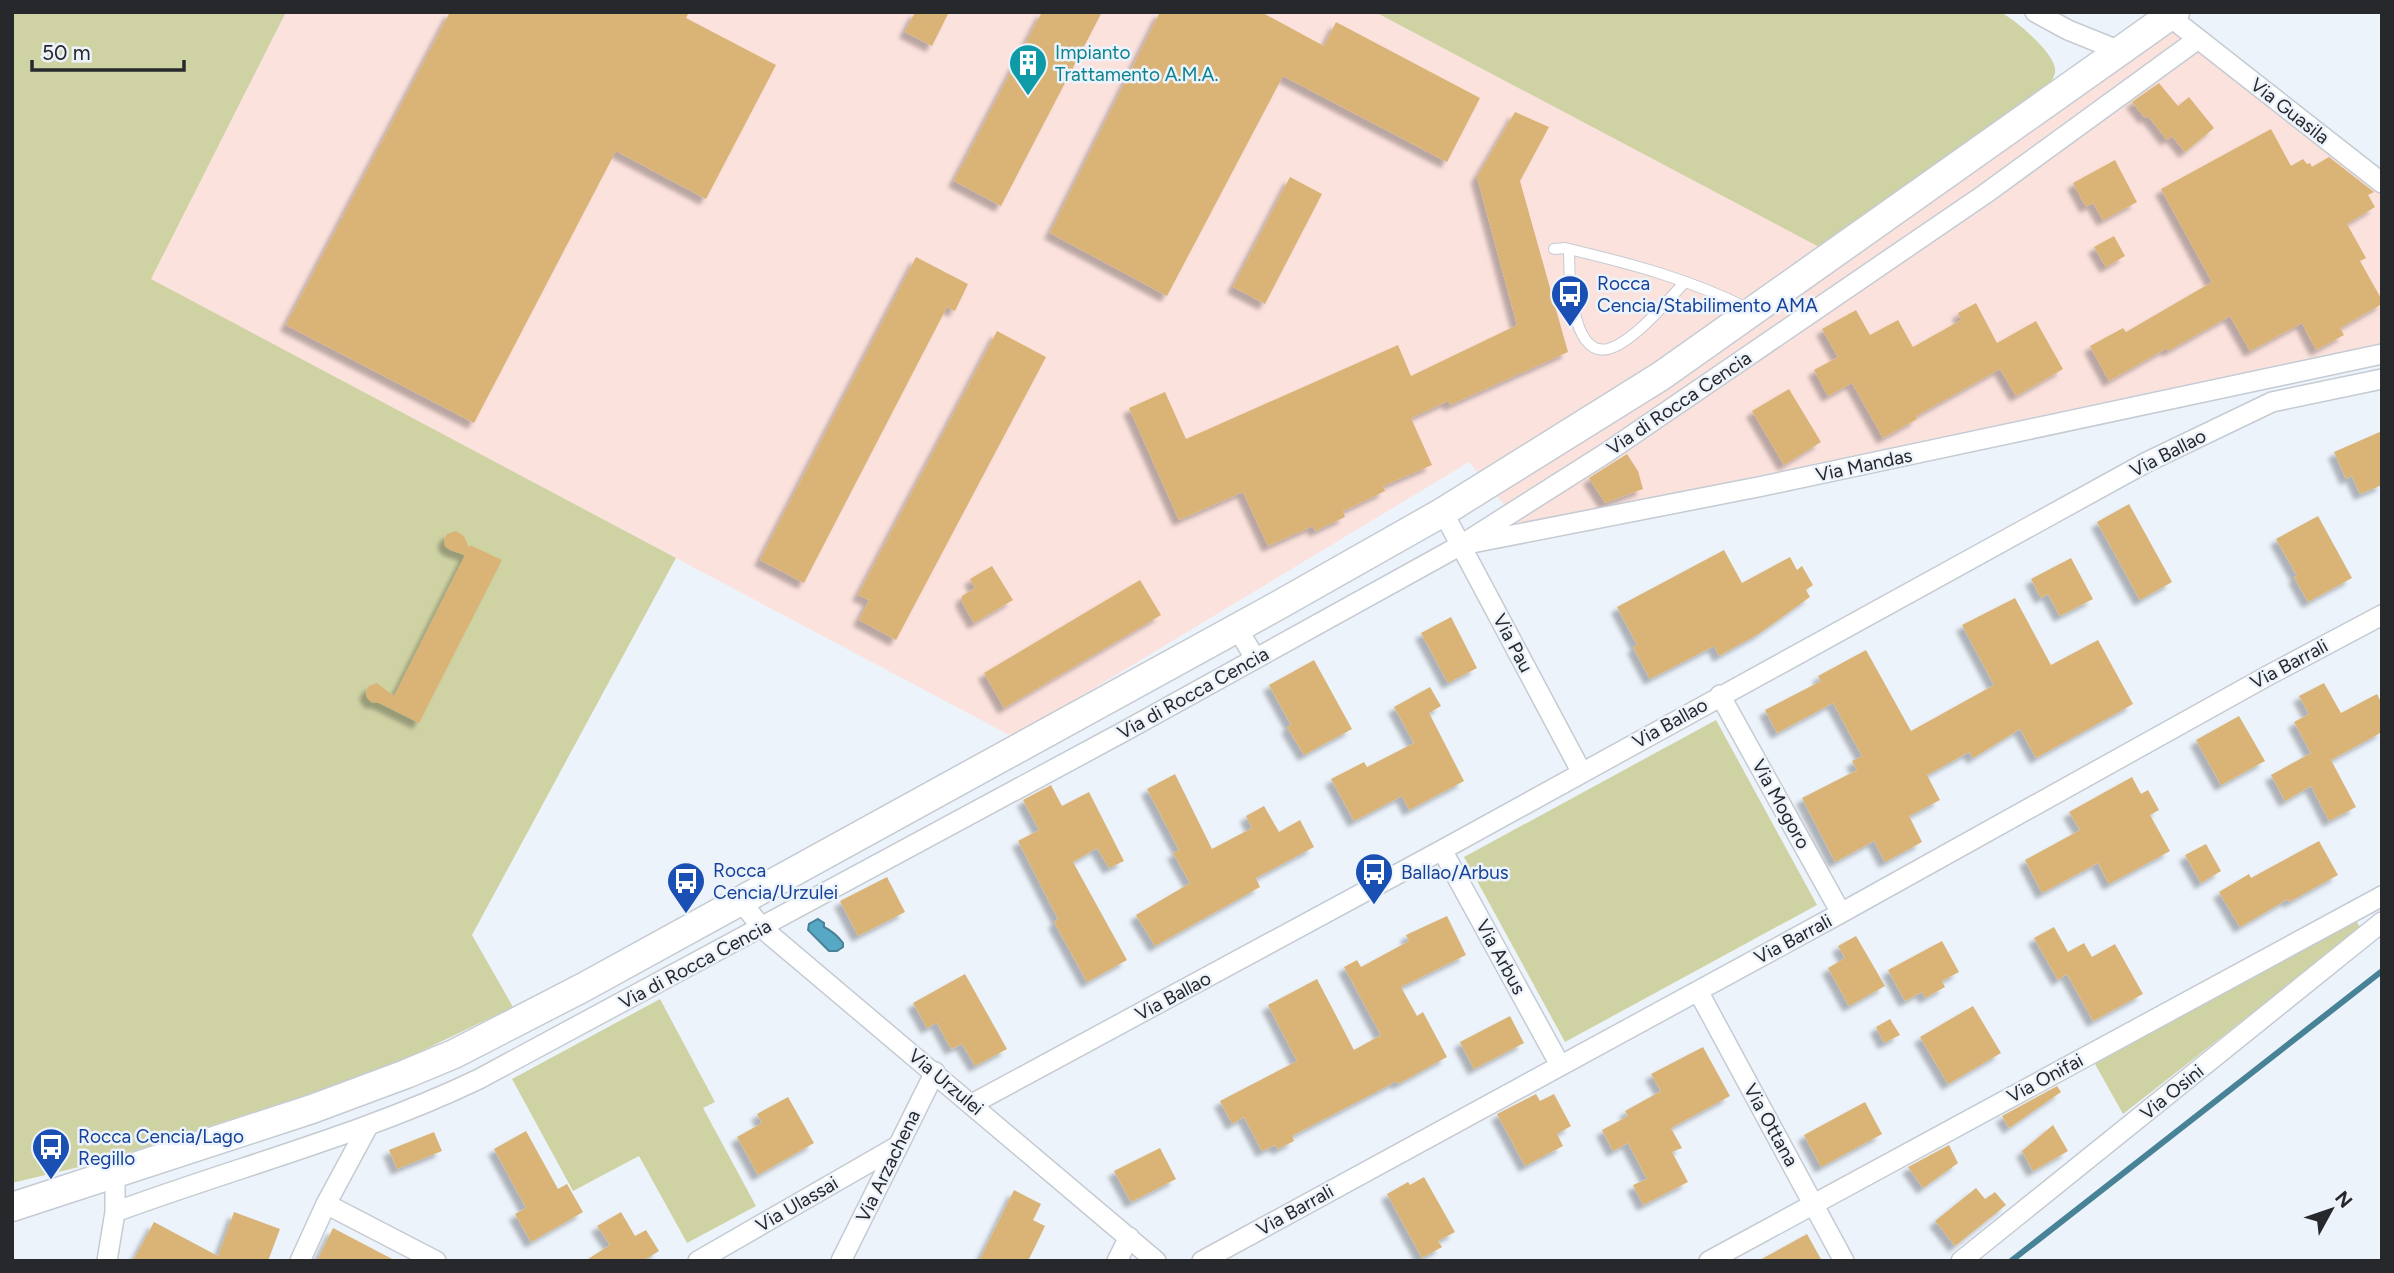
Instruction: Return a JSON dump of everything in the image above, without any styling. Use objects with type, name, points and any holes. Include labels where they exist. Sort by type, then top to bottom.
[{"type":"main road","name":"Via di Rocca Cencia","points":[[12,1206],[312,1110],[454,1054],[561,999],[1237,628],[1443,512],[1635,393],[1754,312],[2172,14]]},
{"type":"street","points":[[2035,12],[2068,30],[2120,51]]},
{"type":"street","name":"Via di Rocca Cencia","points":[[115,1212],[367,1128],[488,1075],[1461,545],[1628,438],[1974,202],[2198,39],[2172,14]]},
{"type":"street","name":"Via Guasila","points":[[2198,39],[2382,183]]},
{"type":"street","name":"Via Mandas","points":[[1461,545],[1763,486],[2382,354]]},
{"type":"street","points":[[2315,369],[2322,391]]},
{"type":"street","name":"Via Ballao","points":[[972,1104],[1583,773],[1720,695],[2006,542],[2147,462],[2272,402],[2382,379]]},
{"type":"street","points":[[2265,380],[2272,402]]},
{"type":"street","name":"Via Pau","points":[[1443,512],[1583,773]]},
{"type":"street","name":"Via Barrali","points":[[1202,1261],[2382,615]]},
{"type":"street","points":[[1237,628],[1255,658]]},
{"type":"street","name":"Via Mogoro","points":[[1720,695],[1841,913]]},
{"type":"street","name":"Via Arbus","points":[[1442,850],[1560,1065]]},
{"type":"street","name":"Via Onifai","points":[[1709,1261],[2382,896]]},
{"type":"street","name":"Via Urzulei","points":[[740,900],[762,928],[1156,1261]]},
{"type":"street","name":"Via Osini","points":[[1961,1261],[2382,922]]},
{"type":"street","name":"Via Ottana","points":[[1698,991],[1844,1261]]},
{"type":"street","name":"Via Arzachena","points":[[841,1261],[935,1072]]},
{"type":"street","points":[[300,1261],[326,1204],[367,1128]]},
{"type":"street","name":"Via Ulassai","points":[[698,1261],[896,1147]]},
{"type":"street","points":[[107,1261],[115,1212],[115,1173]]},
{"type":"street","points":[[326,1204],[436,1261]]},
{"type":"street","points":[[1117,1261],[1129,1237]]},
{"type":"lane","points":[[1554,249],[1569,249],[1639,266],[1685,282],[1754,312]]},
{"type":"lane","points":[[1569,249],[1570,286],[1579,327],[1584,338],[1598,349],[1606,349],[1629,337],[1685,282]]},
{"type":"shaded area","name":"Impianto Trattamento A.M.A.","points":[[286,12],[1375,12],[1823,248],[2150,14],[2382,192],[2382,343],[1522,526],[1469,462],[1013,737],[150,279]]},
{"type":"green space","points":[[12,12],[286,12],[151,279],[676,558],[472,935],[513,1007],[380,1071],[100,1162],[12,1183]]},
{"type":"green space","points":[[1375,12],[2000,12],[2024,29],[2040,45],[2052,61],[2055,72],[2050,84],[1823,249]]},
{"type":"green space","points":[[1716,720],[1817,905],[1565,1042],[1464,857]]},
{"type":"green space","points":[[2356,921],[2360,927],[2357,931],[2123,1114],[2095,1064],[2334,929]]},
{"type":"green space","points":[[660,999],[715,1102],[703,1108],[756,1206],[687,1243],[639,1156],[573,1191],[512,1079]]},
{"type":"water","points":[[818,919],[839,938],[843,947],[837,951],[829,951],[808,930],[809,924]]},
{"type":"building","points":[[450,12],[689,12],[686,18],[776,65],[706,199],[616,151],[474,423],[286,325]]},
{"type":"building","points":[[915,12],[949,12],[932,46],[905,32]]},
{"type":"building","name":"Impianto Trattamento A.M.A.","points":[[1042,12],[1102,12],[1001,206],[954,181]]},
{"type":"building","points":[[1160,12],[1261,12],[1324,46],[1336,22],[1480,98],[1447,162],[1283,76],[1167,296],[1050,233]]},
{"type":"building","points":[[2159,83],[2178,106],[2189,97],[2214,128],[2185,152],[2172,136],[2167,140],[2148,116],[2145,118],[2132,102]]},
{"type":"building","points":[[1515,112],[1549,127],[1520,181],[1568,352],[1450,405],[1448,401],[1411,418],[1432,465],[1383,486],[1385,491],[1343,511],[1345,517],[1315,531],[1313,526],[1268,546],[1243,492],[1179,520],[1129,408],[1165,392],[1186,439],[1398,345],[1411,376],[1517,325],[1477,177]]},
{"type":"building","points":[[2271,129],[2291,166],[2303,159],[2312,167],[2329,157],[2374,192],[2368,195],[2375,207],[2347,224],[2366,258],[2360,261],[2382,304],[2340,328],[2344,335],[2316,350],[2302,323],[2250,351],[2230,316],[2109,381],[2090,346],[2123,328],[2126,332],[2212,282],[2161,189]]},
{"type":"building","points":[[2115,160],[2137,202],[2103,220],[2093,203],[2086,207],[2073,183]]},
{"type":"building","points":[[1290,177],[1322,194],[1265,304],[1233,287]]},
{"type":"building","points":[[2114,236],[2125,256],[2106,267],[2094,247]]},
{"type":"building","points":[[916,257],[968,284],[955,311],[947,307],[804,583],[760,560]]},
{"type":"building","points":[[1976,303],[1997,343],[2036,321],[2063,369],[2016,396],[2000,369],[1916,416],[1917,419],[1883,438],[1852,383],[1828,396],[1814,370],[1838,357],[1822,329],[1856,310],[1870,335],[1898,320],[1913,347],[1961,320],[1958,313]]},
{"type":"building","points":[[997,331],[1046,357],[896,640],[859,620],[869,600],[858,595]]},
{"type":"building","points":[[1789,389],[1821,442],[1784,465],[1752,411]]},
{"type":"building","points":[[2382,431],[2382,485],[2360,494],[2352,476],[2346,479],[2334,452]]},
{"type":"building","points":[[1627,454],[1638,471],[1643,489],[1605,503],[1589,478]]},
{"type":"building","points":[[2129,504],[2172,582],[2140,600],[2097,522]]},
{"type":"building","points":[[2318,516],[2352,578],[2308,602],[2276,539]]},
{"type":"building","points":[[456,531],[464,536],[469,548],[470,545],[502,560],[419,723],[379,703],[371,702],[366,691],[369,686],[377,683],[394,696],[465,555],[445,546],[447,534]]},
{"type":"building","points":[[1724,550],[1742,583],[1790,557],[1797,570],[1802,566],[1813,585],[1806,590],[1810,597],[1760,633],[1719,656],[1714,646],[1650,679],[1633,647],[1637,645],[1617,607]]},
{"type":"building","points":[[2071,558],[2093,599],[2060,616],[2048,594],[2041,598],[2031,579]]},
{"type":"building","points":[[992,566],[1013,600],[974,623],[962,602],[962,596],[975,588],[970,579]]},
{"type":"building","points":[[1140,580],[1161,615],[1004,708],[984,673]]},
{"type":"building","points":[[2015,598],[2051,665],[2098,640],[2133,704],[2036,758],[2020,729],[1973,758],[1969,752],[1927,775],[1940,800],[1909,816],[1922,842],[1885,862],[1874,841],[1835,862],[1802,798],[1857,770],[1852,761],[1862,756],[1833,703],[1777,733],[1765,710],[1821,681],[1818,676],[1866,650],[1911,731],[1994,685],[1962,625]]},
{"type":"building","points":[[1451,617],[1477,668],[1448,683],[1421,633]]},
{"type":"building","points":[[1314,660],[1352,729],[1304,755],[1287,727],[1291,725],[1269,685]]},
{"type":"building","points":[[2324,683],[2341,713],[2377,694],[2382,704],[2382,732],[2331,760],[2356,807],[2329,821],[2311,786],[2285,801],[2271,775],[2311,753],[2294,722],[2309,714],[2299,696]]},
{"type":"building","points":[[1430,687],[1441,706],[1429,713],[1464,781],[1409,810],[1402,796],[1354,821],[1331,779],[1364,762],[1367,767],[1414,743],[1394,707]]},
{"type":"building","points":[[2239,716],[2265,761],[2221,785],[2196,740]]},
{"type":"building","points":[[1175,774],[1212,849],[1252,828],[1246,816],[1264,806],[1279,832],[1300,820],[1314,847],[1256,878],[1260,887],[1155,946],[1136,915],[1190,883],[1173,853],[1179,850],[1147,789]]},
{"type":"building","points":[[2132,777],[2141,794],[2148,790],[2159,810],[2150,815],[2170,851],[2109,884],[2098,863],[2042,893],[2025,860],[2080,830],[2069,812]]},
{"type":"building","points":[[1051,785],[1062,806],[1089,792],[1124,861],[1109,868],[1097,848],[1073,862],[1127,960],[1087,982],[1054,922],[1058,919],[1018,841],[1039,830],[1023,800]]},
{"type":"building","points":[[2319,841],[2338,875],[2289,902],[2288,899],[2240,927],[2219,892],[2249,874],[2251,878]]},
{"type":"building","points":[[2206,844],[2221,871],[2201,883],[2185,855]]},
{"type":"building","points":[[887,877],[905,912],[858,936],[840,901]]},
{"type":"building","points":[[1447,916],[1466,955],[1401,987],[1417,1016],[1423,1012],[1447,1057],[1292,1136],[1294,1141],[1278,1149],[1275,1145],[1262,1151],[1244,1117],[1232,1124],[1220,1101],[1297,1061],[1268,1005],[1317,979],[1354,1050],[1381,1035],[1344,967],[1357,960],[1361,967],[1409,941],[1406,935]]},
{"type":"building","points":[[2054,927],[2068,952],[2084,943],[2092,957],[2115,944],[2143,994],[2093,1021],[2067,974],[2058,980],[2034,938]]},
{"type":"building","points":[[1856,936],[1885,986],[1849,1006],[1828,968],[1845,958],[1838,946]]},
{"type":"building","points":[[1942,941],[1959,972],[1942,981],[1945,987],[1925,998],[1922,992],[1905,1001],[1888,970]]},
{"type":"building","points":[[965,974],[1007,1049],[975,1066],[962,1044],[951,1049],[937,1023],[927,1028],[913,1003]]},
{"type":"building","points":[[1973,1006],[2001,1053],[1948,1084],[1920,1037]]},
{"type":"building","points":[[1510,1016],[1524,1043],[1474,1069],[1460,1042]]},
{"type":"building","points":[[1890,1019],[1900,1035],[1884,1043],[1876,1027]]},
{"type":"building","points":[[1703,1047],[1730,1096],[1671,1128],[1682,1148],[1672,1152],[1688,1182],[1643,1205],[1633,1185],[1647,1179],[1628,1143],[1613,1151],[1602,1130],[1628,1116],[1625,1111],[1661,1091],[1651,1074]]},
{"type":"building","points":[[2057,1086],[2061,1092],[2009,1128],[2002,1116]]},
{"type":"building","points":[[1536,1094],[1540,1101],[1554,1094],[1571,1126],[1557,1134],[1563,1146],[1525,1166],[1497,1114]]},
{"type":"building","points":[[788,1097],[814,1143],[758,1175],[737,1137],[762,1123],[757,1114]]},
{"type":"building","points":[[1865,1102],[1882,1134],[1821,1167],[1804,1135]]},
{"type":"building","points":[[2053,1125],[2068,1151],[2033,1171],[2022,1151]]},
{"type":"building","points":[[526,1131],[558,1189],[567,1184],[583,1212],[531,1242],[515,1214],[526,1208],[494,1149]]},
{"type":"building","points":[[434,1132],[442,1151],[397,1169],[389,1150]]},
{"type":"building","points":[[1949,1145],[1958,1163],[1923,1188],[1908,1167]]},
{"type":"building","points":[[1160,1148],[1176,1179],[1131,1202],[1114,1171]]},
{"type":"building","points":[[1424,1177],[1455,1232],[1438,1241],[1442,1247],[1422,1258],[1387,1194],[1408,1182],[1410,1185]]},
{"type":"building","points":[[1976,1188],[1985,1199],[1995,1192],[2006,1205],[1955,1246],[1935,1221]]},
{"type":"building","points":[[1014,1190],[1041,1204],[1033,1220],[1045,1226],[1028,1261],[979,1261]]},
{"type":"building","points":[[234,1212],[280,1229],[268,1261],[133,1261],[154,1222],[218,1256]]},
{"type":"building","points":[[621,1212],[635,1236],[646,1230],[659,1251],[643,1261],[585,1261],[610,1245],[597,1226]]},
{"type":"building","points":[[333,1228],[396,1261],[317,1261]]},
{"type":"building","points":[[1807,1234],[1822,1261],[1758,1261]]},
{"type":"waterway","points":[[2011,1261],[2382,971]]},
{"type":"place","name":"Impianto Trattamento A.M.A.","points":[[1028,97]]},
{"type":"place","name":"Rocca Cencia/Stabilimento AMA","points":[[1570,328]]},
{"type":"place","name":"Ballao/Arbus","points":[[1374,906]]},
{"type":"place","name":"Rocca Cencia/Urzulei","points":[[686,915]]},
{"type":"place","name":"Rocca Cencia/Lago Regillo","points":[[51,1181]]}]
